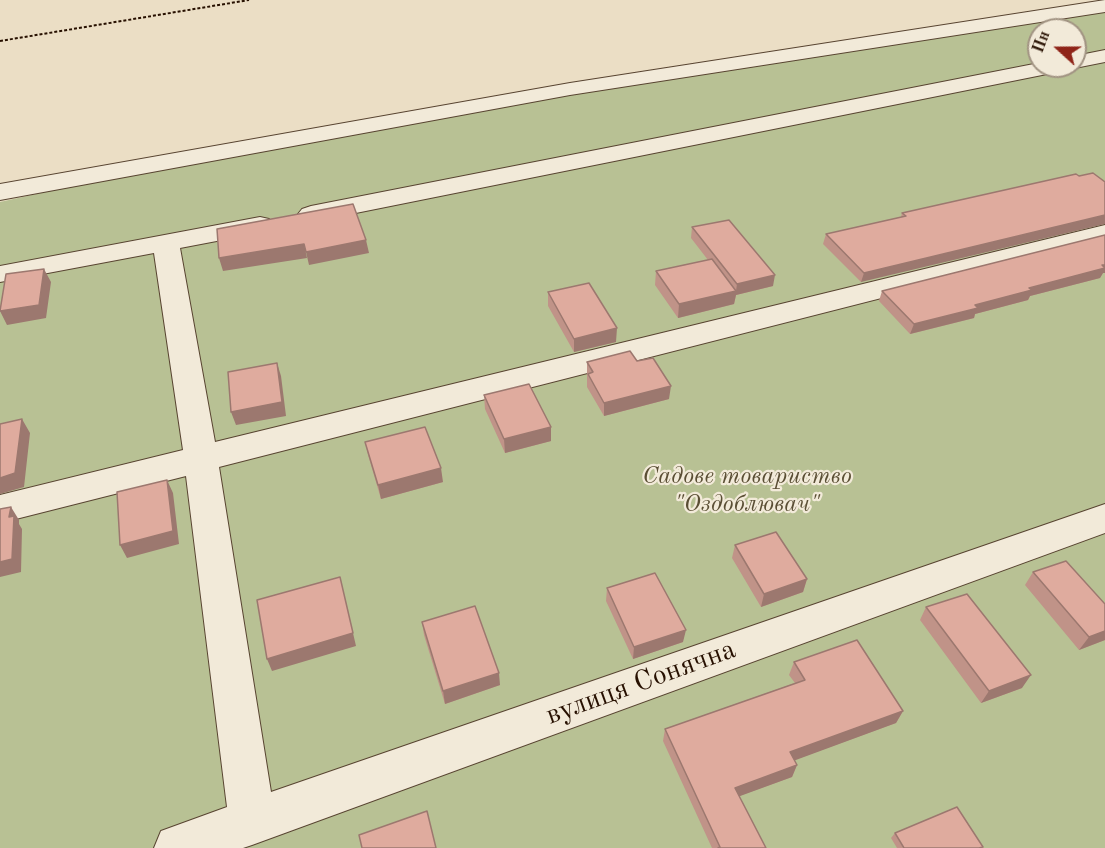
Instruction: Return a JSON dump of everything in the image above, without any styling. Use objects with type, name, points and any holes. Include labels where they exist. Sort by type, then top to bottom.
[{"type":"street","points":[[0,192],[570,89],[1105,6]]},
{"type":"street","points":[[1087,60],[1105,56]]},
{"type":"street","points":[[0,274],[1027,72]]},
{"type":"street","points":[[0,509],[1105,232]]},
{"type":"street","points":[[166,243],[201,459],[252,822]]},
{"type":"street","name":"вулиця Сонячна","points":[[178,848],[1105,518]]},
{"type":"path","points":[[0,41],[249,0]]},
{"type":"green space","name":"Садове товариство \"Оздоблювач\"","points":[[1105,6],[1105,848],[0,848],[0,202],[231,151],[1027,19],[1027,78],[1087,78],[1087,18],[1033,18]]},
{"type":"building","points":[[1093,173],[1105,182],[1105,215],[864,273],[826,234],[906,216],[902,213],[1076,174],[1079,176]]},
{"type":"building","points":[[353,204],[366,240],[306,252],[304,244],[219,258],[217,229]]},
{"type":"building","points":[[729,220],[775,275],[737,284],[692,227]]},
{"type":"building","points":[[1105,235],[1105,265],[1102,265],[1105,268],[975,305],[978,308],[914,324],[882,291]]},
{"type":"building","points":[[712,259],[736,291],[679,304],[656,271]]},
{"type":"building","points":[[44,269],[39,305],[0,311],[6,274]]},
{"type":"building","points":[[589,283],[617,328],[574,339],[548,292]]},
{"type":"building","points":[[630,351],[637,361],[653,358],[671,386],[604,403],[588,374],[593,372],[587,362]]},
{"type":"building","points":[[277,363],[282,402],[231,412],[228,372]]},
{"type":"building","points":[[529,384],[551,427],[504,439],[484,395]]},
{"type":"building","points":[[22,419],[15,473],[0,478],[0,424]]},
{"type":"building","points":[[425,427],[441,468],[378,485],[365,442]]},
{"type":"building","points":[[167,480],[173,531],[120,545],[117,492]]},
{"type":"building","points":[[11,507],[9,517],[14,516],[12,559],[0,562],[0,509]]},
{"type":"building","points":[[776,532],[807,579],[764,594],[735,545]]},
{"type":"building","points":[[1066,561],[1105,604],[1105,631],[1089,637],[1033,572]]},
{"type":"building","points":[[655,573],[686,630],[634,647],[607,588]]},
{"type":"building","points":[[340,577],[353,633],[267,659],[257,600]]},
{"type":"building","points":[[967,594],[1031,675],[989,691],[926,607]]},
{"type":"building","points":[[475,606],[499,673],[443,691],[422,622]]},
{"type":"building","points":[[857,640],[903,711],[790,752],[797,765],[735,788],[766,848],[718,848],[720,847],[665,729],[805,680],[794,662]]},
{"type":"building","points":[[957,807],[983,847],[904,848],[895,833]]},
{"type":"building","points":[[427,811],[436,848],[362,848],[359,835]]}]
